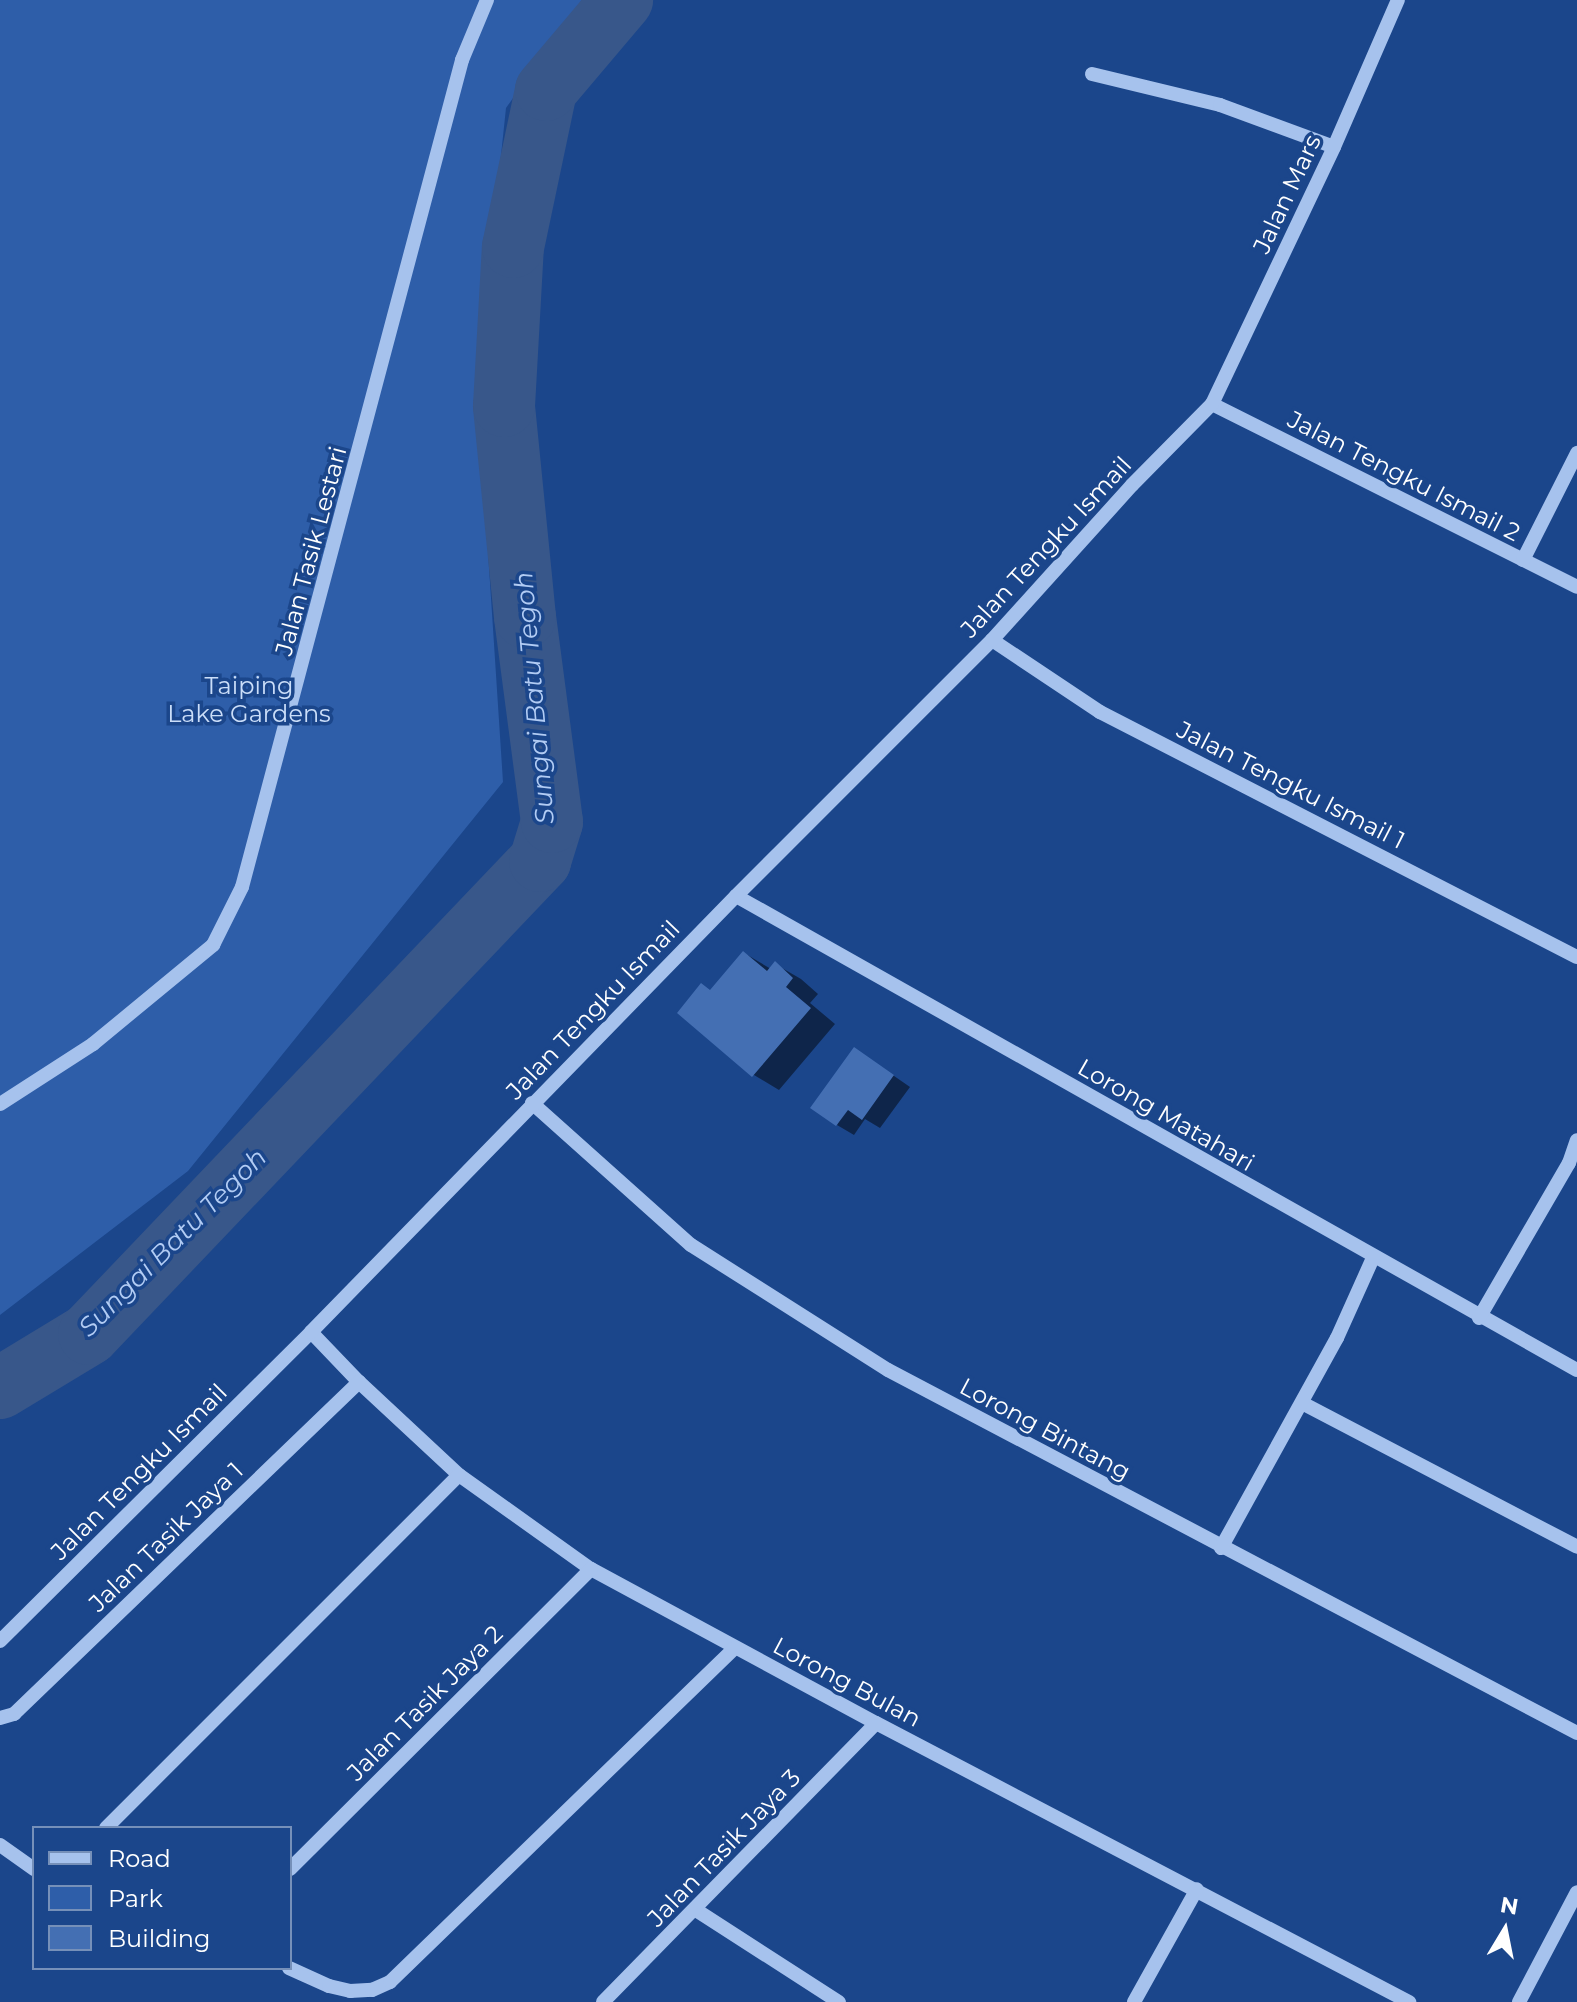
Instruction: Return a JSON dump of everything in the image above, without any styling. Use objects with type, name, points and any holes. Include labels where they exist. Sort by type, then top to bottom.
[{"type":"street","name":"Jalan Tasik Lestari","points":[[0,1104],[93,1044],[213,945],[242,887],[462,60],[487,0]]},
{"type":"street","name":"Jalan Mars","points":[[1212,404],[1334,147],[1398,0]]},
{"type":"street","points":[[1092,74],[1220,105],[1334,147]]},
{"type":"street","name":"Jalan Tengku Ismail 2","points":[[1212,404],[1577,587]]},
{"type":"street","name":"Jalan Tengku Ismail","points":[[0,1641],[311,1332],[532,1103],[992,640],[1132,485],[1212,404]]},
{"type":"street","points":[[1523,560],[1577,453]]},
{"type":"street","name":"Jalan Tengku Ismail 1","points":[[992,640],[1100,712],[1577,957]]},
{"type":"street","name":"Lorong Matahari","points":[[736,896],[1479,1318],[1577,1370]]},
{"type":"street","name":"Lorong Bintang","points":[[532,1103],[691,1245],[888,1370],[1577,1733]]},
{"type":"street","points":[[1479,1318],[1573,1165],[1577,1140]]},
{"type":"street","points":[[1221,1548],[1337,1338],[1373,1258]]},
{"type":"street","name":"Lorong Bulan","points":[[311,1332],[359,1382],[459,1475],[591,1569],[876,1723],[1409,2002]]},
{"type":"street","name":"Jalan Tasik Jaya 1","points":[[0,1718],[14,1714],[359,1382]]},
{"type":"street","points":[[1302,1403],[1577,1547]]},
{"type":"street","points":[[108,1826],[459,1475]]},
{"type":"street","name":"Jalan Tasik Jaya 2","points":[[292,1867],[591,1569]]},
{"type":"street","points":[[292,1969],[329,1986],[350,1991],[372,1990],[390,1982],[735,1648]]},
{"type":"street","name":"Jalan Tasik Jaya 3","points":[[603,2002],[876,1723]]},
{"type":"street","points":[[0,1845],[32,1868]]},
{"type":"street","points":[[1134,2002],[1197,1889]]},
{"type":"street","points":[[1519,2002],[1575,1902]]},
{"type":"street","points":[[696,1910],[839,2002]]},
{"type":"green space","name":"Taiping Lake Gardens","points":[[0,0],[582,0],[506,108],[477,383],[503,782],[188,1171],[0,1315]]},
{"type":"building","points":[[743,951],[767,971],[775,961],[793,978],[786,987],[811,1008],[752,1077],[677,1013],[701,983],[710,990]]},
{"type":"building","points":[[854,1047],[894,1075],[862,1120],[848,1110],[836,1126],[810,1108]]},
{"type":"waterway","name":"Sungai Batu Tegoh","points":[[0,1388],[89,1334],[540,861],[552,822],[525,617],[504,406],[513,247],[546,90],[622,0]]}]
